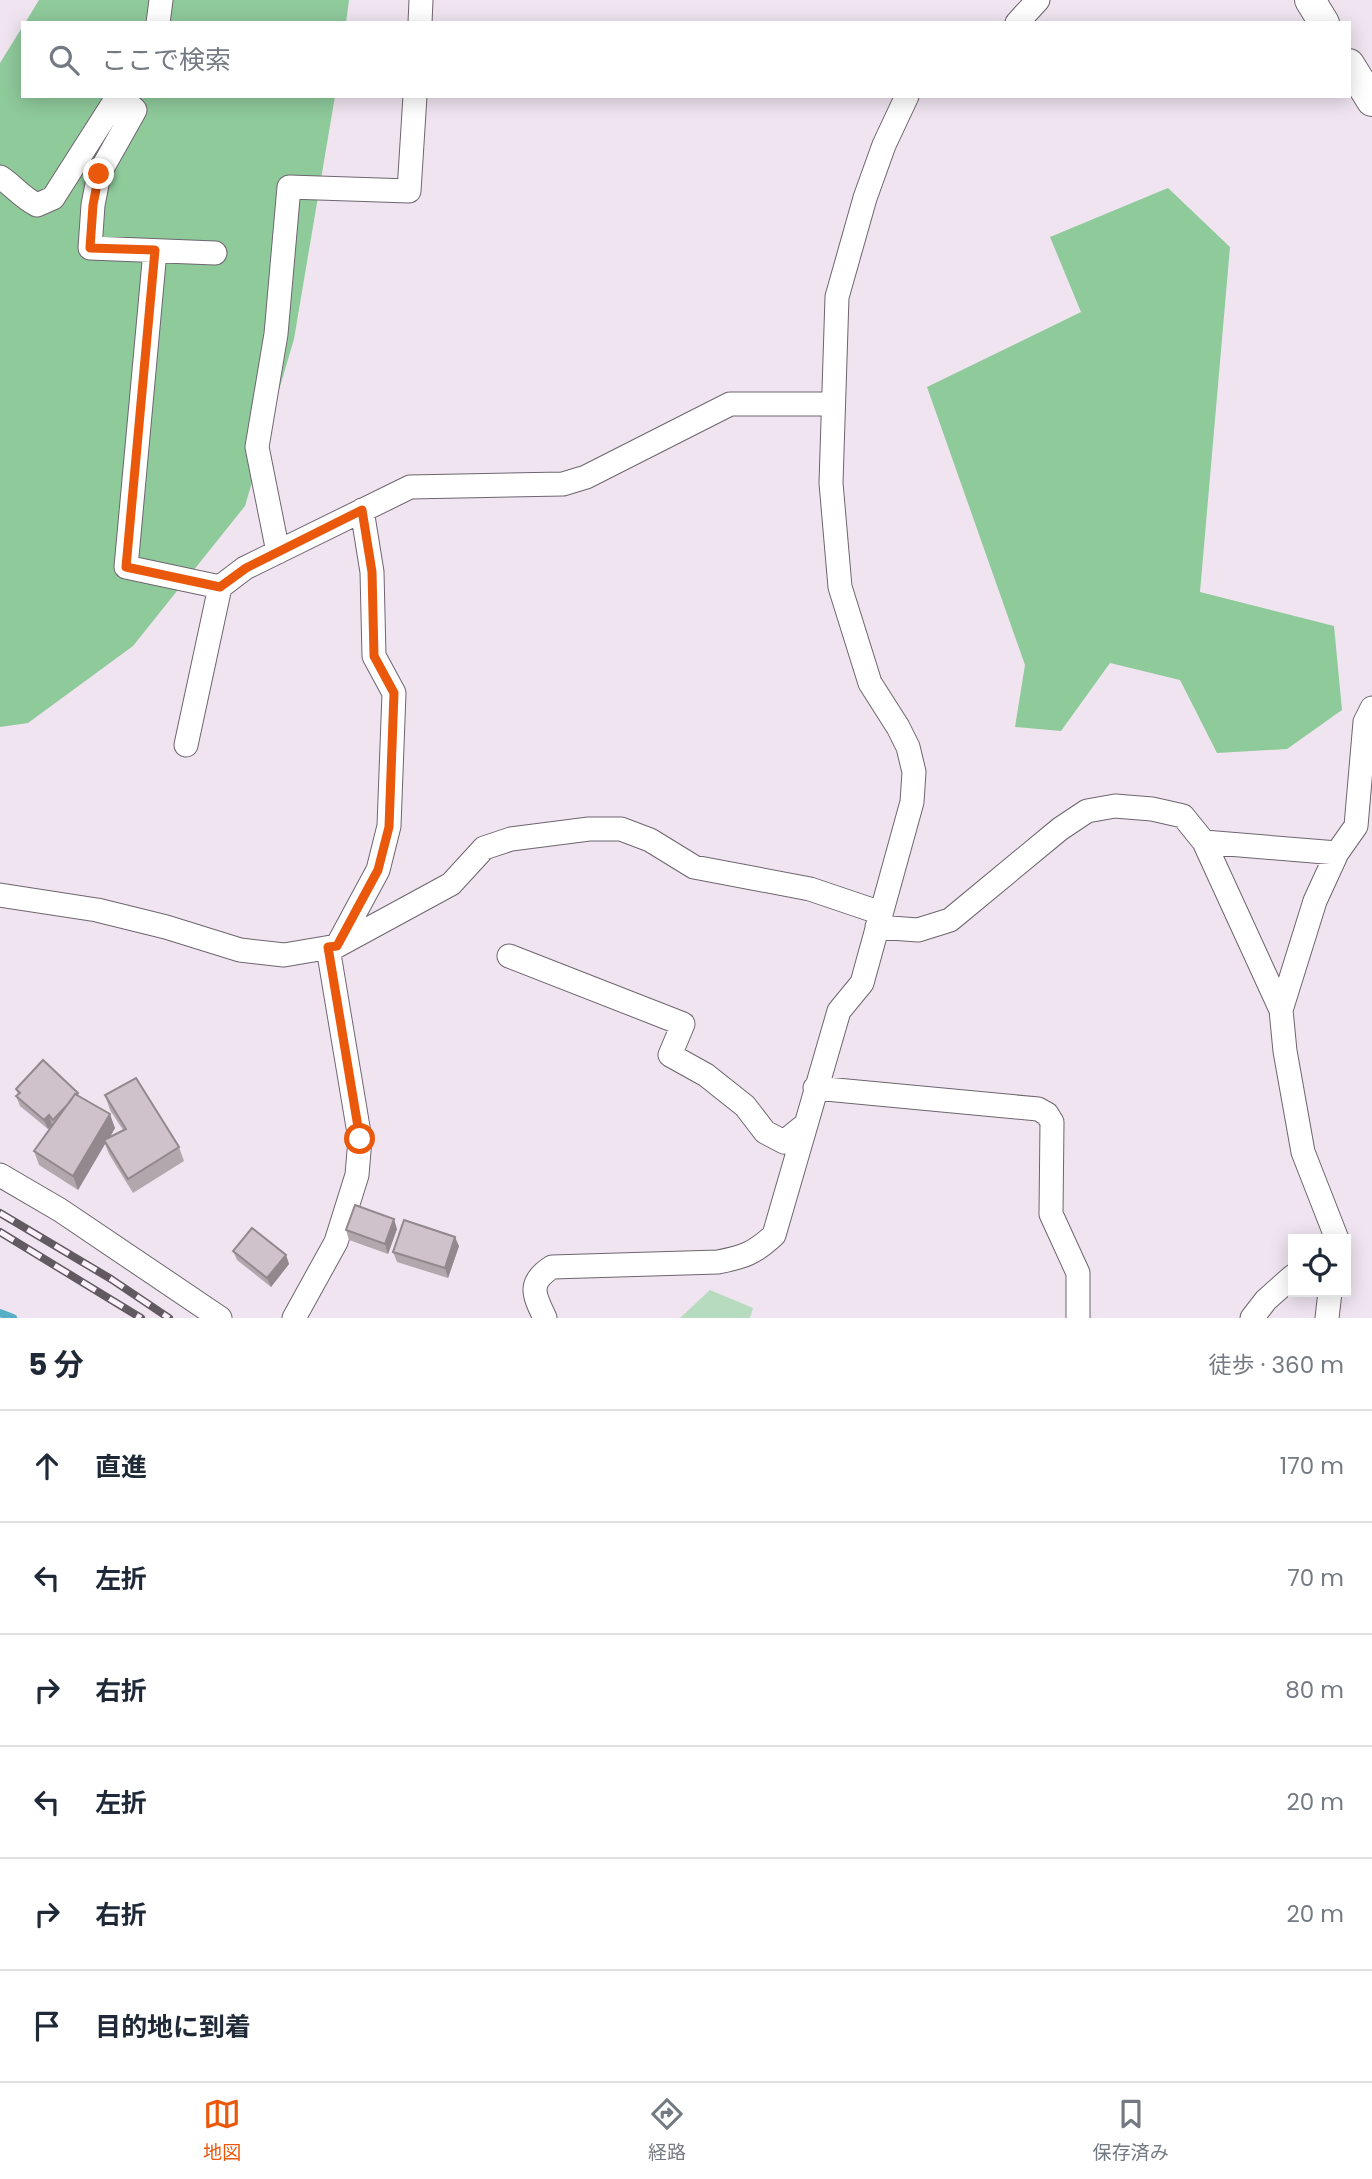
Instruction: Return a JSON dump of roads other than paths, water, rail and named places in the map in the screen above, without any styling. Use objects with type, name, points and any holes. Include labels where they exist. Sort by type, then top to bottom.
[{"type":"street","points":[[158,21],[161,0]]},
{"type":"street","points":[[420,21],[421,0]]},
{"type":"street","points":[[1019,21],[1038,0]]},
{"type":"street","points":[[1311,0],[1323,21]]},
{"type":"street","points":[[1351,67],[1372,101]]},
{"type":"street","points":[[0,177],[23,198],[37,205],[52,198],[117,98]]},
{"type":"street","points":[[120,98],[135,110],[99,174],[93,205],[90,248],[215,253]]},
{"type":"street","points":[[278,552],[257,447],[276,334],[289,187],[409,191],[415,98]]},
{"type":"street","points":[[545,1318],[535,1297],[535,1285],[539,1275],[552,1267],[719,1262],[742,1258],[760,1248],[774,1235],[839,1011],[862,983],[912,802],[914,772],[908,747],[870,683],[840,587],[831,483],[837,297],[865,198],[884,145],[906,98]]},
{"type":"street","points":[[155,250],[126,567],[220,587]]},
{"type":"street","points":[[186,745],[220,587],[246,568],[410,486],[563,484],[586,477],[730,404],[833,404]]},
{"type":"street","points":[[294,1318],[337,1242],[357,1175],[360,1139],[332,947],[378,870],[389,827],[394,693],[374,656],[372,572],[362,510]]},
{"type":"street","points":[[1282,1010],[1315,901],[1337,853],[1364,813],[1365,722],[1372,708]]},
{"type":"street","points":[[0,895],[97,911],[166,927],[240,950],[284,955],[332,947],[451,884],[484,848],[511,839],[589,829],[621,829],[650,840],[694,867],[810,889],[879,920],[918,930],[950,920],[1060,829],[1087,811],[1115,806],[1152,809],[1183,816],[1204,842],[1282,1010],[1285,1051],[1303,1152],[1334,1234]]},
{"type":"street","points":[[1204,842],[1337,853]]},
{"type":"street","points":[[509,956],[683,1024],[670,1055],[706,1075],[745,1107],[765,1132],[784,1142],[805,1125]]},
{"type":"street","points":[[816,1087],[1038,1109],[1047,1114],[1052,1122],[1051,1214],[1078,1273],[1078,1318]]},
{"type":"street","points":[[0,1175],[60,1210],[220,1318]]},
{"type":"street","points":[[1252,1318],[1266,1300],[1288,1280]]},
{"type":"street","points":[[1327,1318],[1329,1297]]},
{"type":"waterway","points":[[0,1313],[13,1318]]},
{"type":"railway","points":[[0,1213],[111,1279],[169,1318]]},
{"type":"railway","points":[[0,1232],[141,1318]]}]
